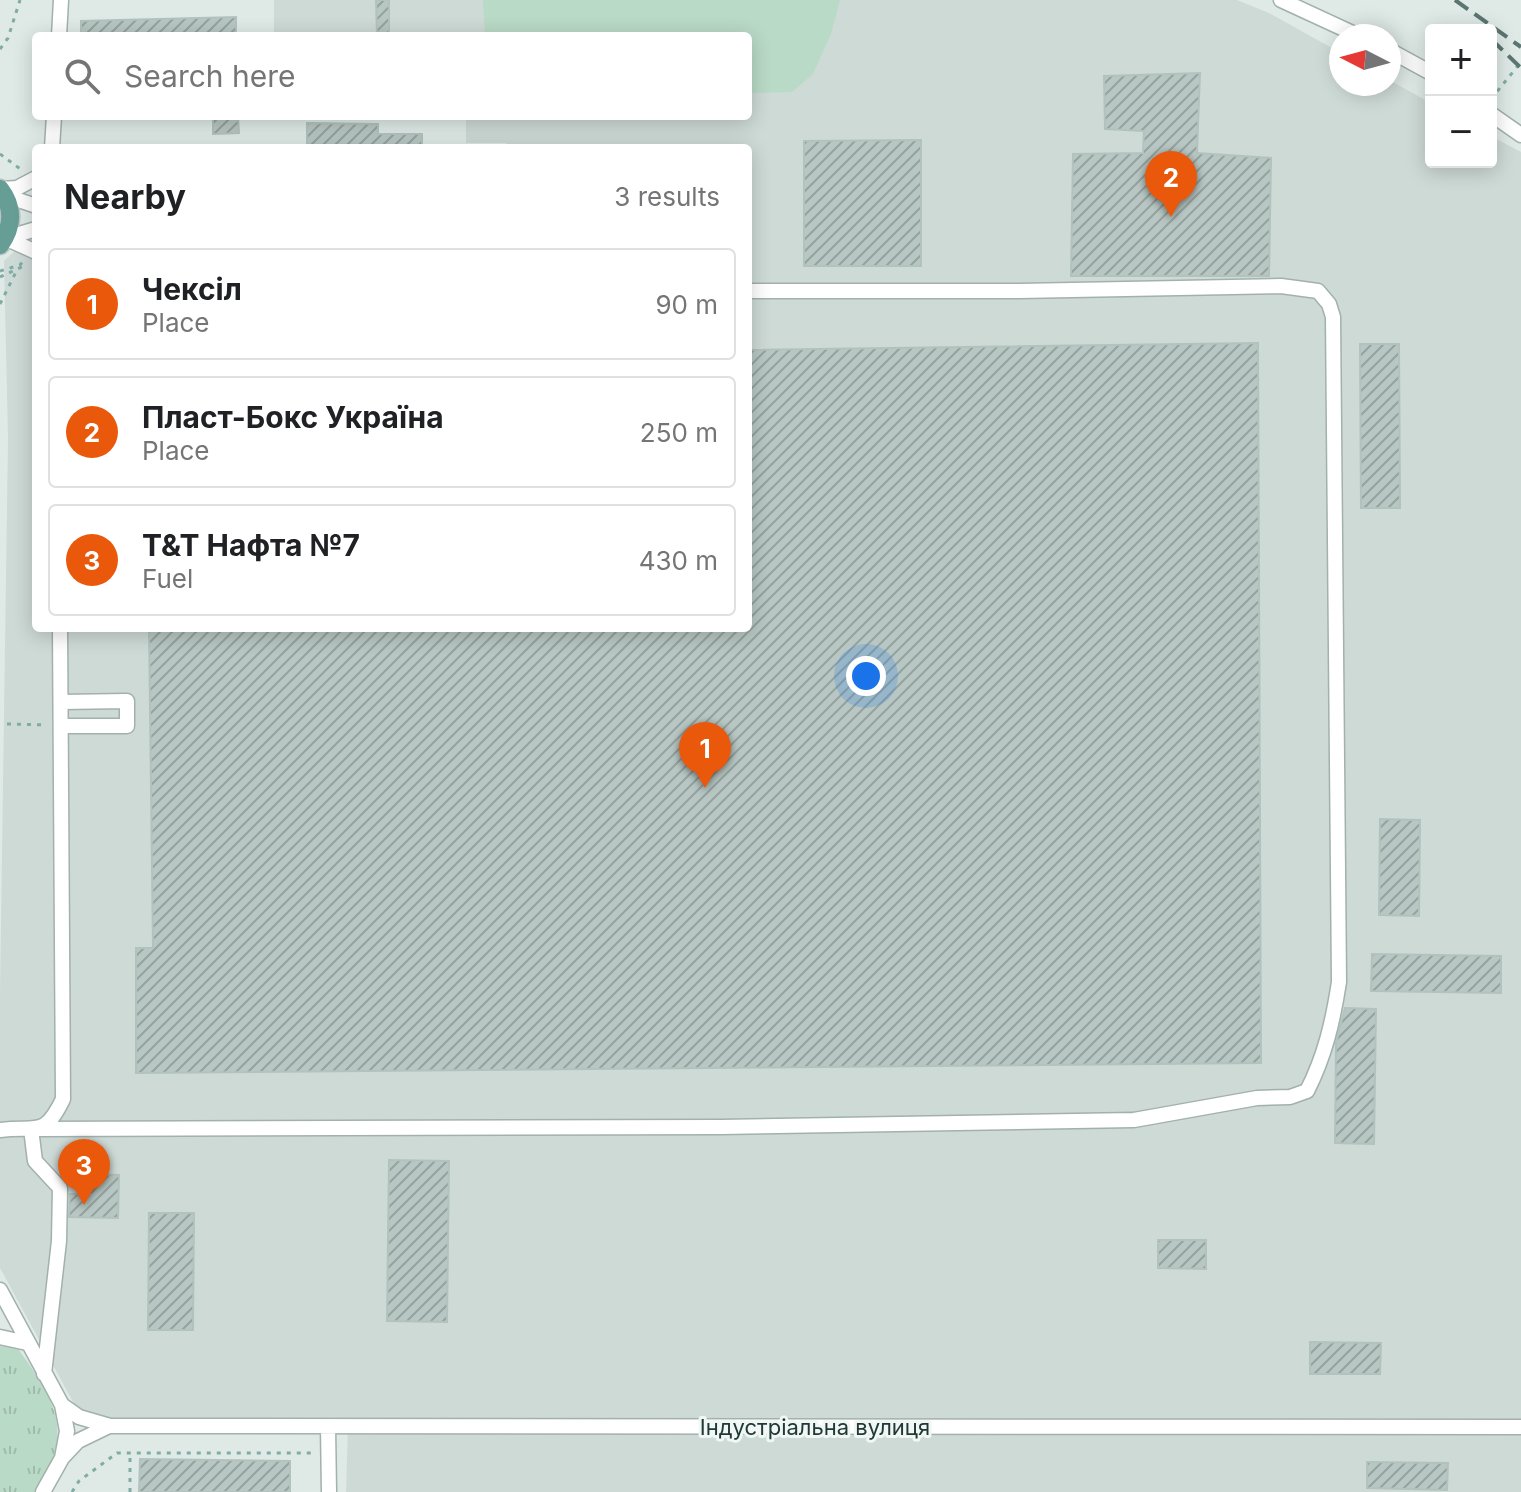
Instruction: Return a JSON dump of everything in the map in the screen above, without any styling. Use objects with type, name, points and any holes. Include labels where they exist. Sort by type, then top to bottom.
[{"type":"main road","points":[[1,191],[11,216],[3,242]]},
{"type":"street","points":[[59,32],[61,0]]},
{"type":"street","points":[[1281,0],[1333,24]]},
{"type":"street","points":[[1401,57],[1425,70]]},
{"type":"street","points":[[1497,118],[1521,135]]},
{"type":"street","points":[[52,144],[54,120]]},
{"type":"street","points":[[1,191],[17,188],[32,180]]},
{"type":"street","points":[[1,191],[32,204]]},
{"type":"street","points":[[3,242],[32,231]]},
{"type":"street","points":[[3,242],[31,257]]},
{"type":"street","points":[[1,1129],[721,1127],[1134,1120],[1257,1098],[1290,1097],[1307,1091],[1319,1067],[1332,1027],[1339,982],[1333,317],[1329,304],[1318,291],[1281,286],[1019,291],[752,291]]},
{"type":"street","points":[[35,1129],[50,1121],[63,1099],[60,632]]},
{"type":"street","points":[[61,702],[127,701],[127,726],[61,726]]},
{"type":"street","points":[[35,1129],[35,1161],[60,1188],[59,1241],[44,1374]]},
{"type":"street","points":[[0,1290],[62,1405],[67,1431],[62,1458],[43,1492]]},
{"type":"street","points":[[0,1337],[27,1343]]},
{"type":"street","name":"Індустріальна вулиця","points":[[62,1405],[79,1417],[110,1426],[1521,1427]]},
{"type":"street","name":"Індустріальна вулиця","points":[[62,1458],[78,1441],[110,1426]]},
{"type":"street","points":[[328,1427],[329,1492]]},
{"type":"path","points":[[0,49],[8,38],[20,0]]},
{"type":"path","points":[[1493,96],[1521,62]]},
{"type":"path","points":[[0,274],[31,257]]},
{"type":"path","points":[[0,274],[17,270],[31,257]]},
{"type":"path","points":[[0,304],[20,265]]},
{"type":"path","points":[[7,724],[35,725]]},
{"type":"path","points":[[72,1492],[79,1481],[117,1453],[328,1453]]},
{"type":"path","points":[[130,1453],[130,1492]]},
{"type":"shaded area","points":[[274,0],[1237,0],[1269,13],[1329,46],[1329,96],[1401,96],[1401,87],[1425,100],[1425,168],[1497,168],[1497,139],[1521,152],[1521,1492],[346,1492],[348,1427],[110,1426],[78,1411],[0,1268],[0,993],[8,438],[4,261],[32,235],[32,632],[752,632],[752,144],[466,143],[466,120],[752,120],[752,32],[274,32]]},
{"type":"green space","points":[[483,0],[840,0],[831,34],[813,74],[792,92],[752,93],[752,32],[485,32]]},
{"type":"green space","points":[[0,1346],[19,1350],[43,1386],[56,1419],[55,1452],[36,1492],[0,1492]]},
{"type":"building","points":[[376,0],[389,0],[389,32],[377,32]]},
{"type":"building","points":[[236,17],[236,32],[81,32],[81,21]]},
{"type":"building","points":[[1200,73],[1197,153],[1271,158],[1269,276],[1071,276],[1073,154],[1143,153],[1144,131],[1105,129],[1104,76]]},
{"type":"building","points":[[213,120],[238,120],[239,133],[213,134]]},
{"type":"building","points":[[307,123],[378,124],[378,134],[422,134],[422,144],[307,144]]},
{"type":"building","points":[[921,140],[921,266],[804,266],[804,141]]},
{"type":"building","points":[[1258,343],[1261,1063],[136,1073],[136,948],[153,948],[149,632],[752,632],[752,350]]},
{"type":"building","points":[[1360,344],[1399,344],[1400,508],[1361,508]]},
{"type":"building","points":[[1380,819],[1420,820],[1419,916],[1379,915]]},
{"type":"building","points":[[1372,954],[1501,956],[1501,993],[1371,991]]},
{"type":"building","points":[[1345,1008],[1376,1009],[1374,1144],[1335,1143],[1336,1043]]},
{"type":"building","points":[[389,1160],[449,1161],[447,1322],[387,1321]]},
{"type":"building","points":[[90,1174],[119,1175],[118,1218],[69,1217],[70,1194],[90,1194]]},
{"type":"building","points":[[149,1213],[194,1213],[193,1330],[148,1330]]},
{"type":"building","points":[[1158,1240],[1206,1240],[1206,1269],[1158,1268]]},
{"type":"building","points":[[1310,1342],[1381,1343],[1380,1374],[1310,1374]]},
{"type":"building","points":[[140,1459],[290,1461],[290,1492],[139,1492]]},
{"type":"building","points":[[1367,1462],[1448,1463],[1447,1490],[1367,1488]]},
{"type":"railway","points":[[1455,0],[1521,47]]},
{"type":"railway","points":[[1497,45],[1521,68]]},
{"type":"place","name":"Пласт-Бокс Україна","points":[[1171,217]]},
{"type":"place","name":"Чексіл","points":[[705,788]]},
{"type":"place","name":"Т&Т Нафта №7","points":[[84,1205]]}]
